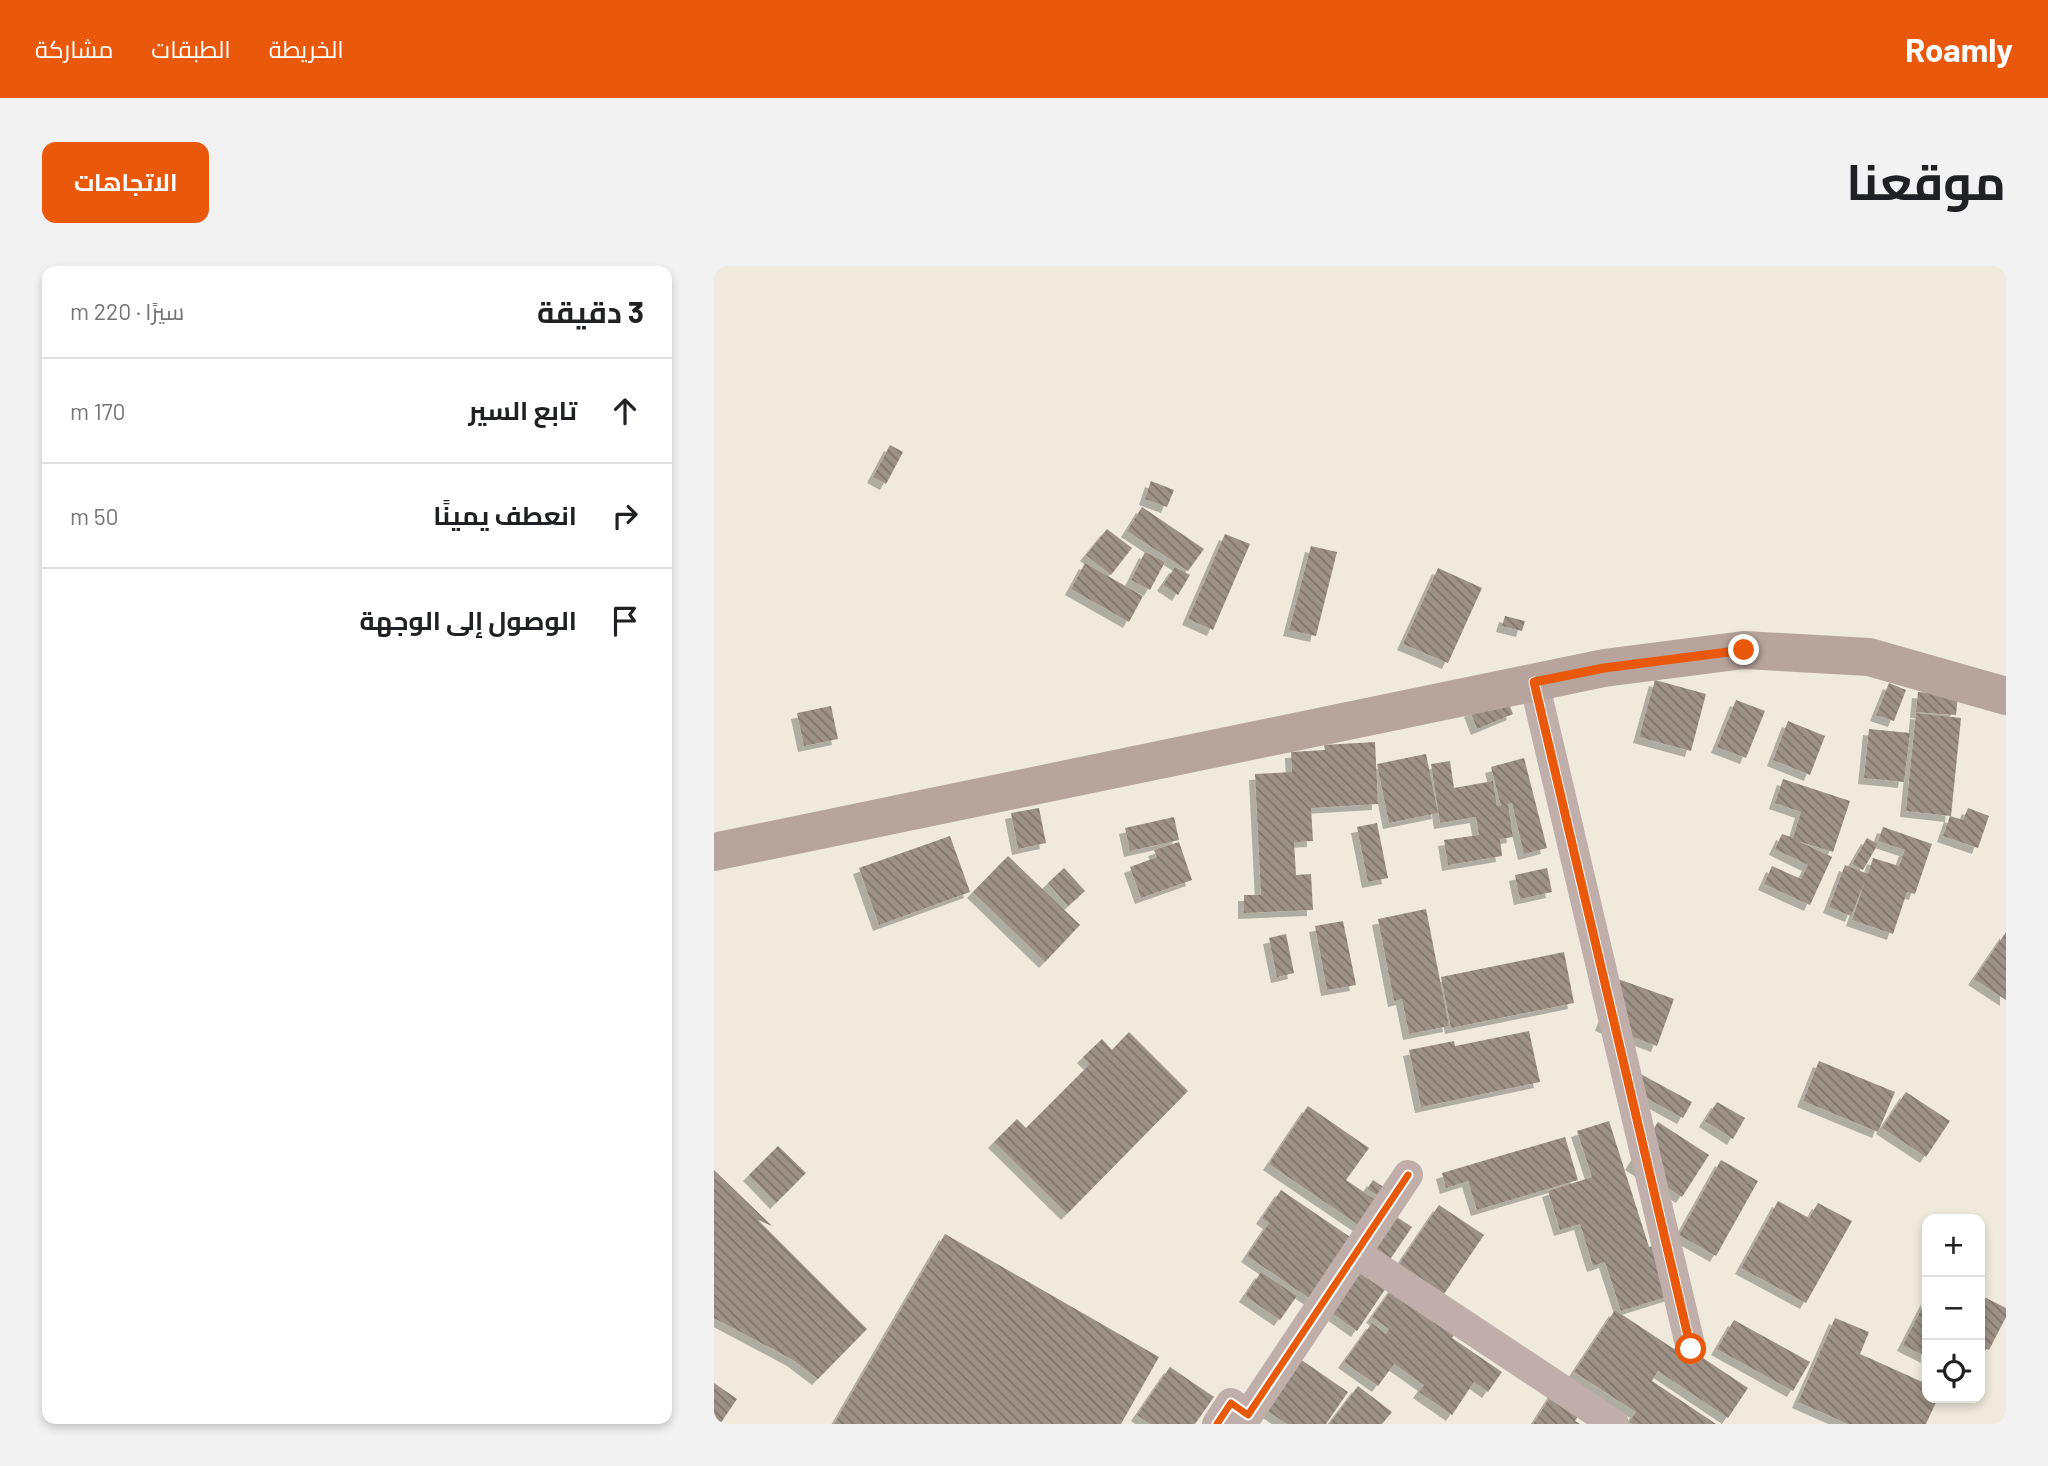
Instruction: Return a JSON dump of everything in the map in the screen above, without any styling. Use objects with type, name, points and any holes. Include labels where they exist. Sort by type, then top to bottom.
[{"type":"main road","points":[[714,852],[1604,668],[1744,650],[1869,657],[2006,696]]},
{"type":"street","points":[[1534,682],[1691,1349]]},
{"type":"street","points":[[1217,1424],[1231,1403],[1255,1419],[1356,1252],[1408,1175]]},
{"type":"street","points":[[1356,1252],[1614,1424]]},
{"type":"building","points":[[890,445],[903,452],[886,484],[873,477]]},
{"type":"building","points":[[1151,481],[1174,490],[1167,507],[1145,499]]},
{"type":"building","points":[[1142,507],[1204,549],[1188,571],[1127,531]]},
{"type":"building","points":[[1107,529],[1132,548],[1111,575],[1086,555]]},
{"type":"building","points":[[1225,534],[1250,544],[1213,630],[1188,619]]},
{"type":"building","points":[[1311,546],[1337,552],[1316,636],[1289,630]]},
{"type":"building","points":[[1145,552],[1165,562],[1150,590],[1131,580]]},
{"type":"building","points":[[1085,563],[1143,596],[1129,622],[1071,589]]},
{"type":"building","points":[[1175,567],[1190,575],[1178,595],[1163,585]]},
{"type":"building","points":[[1438,568],[1482,588],[1448,663],[1403,644]]},
{"type":"building","points":[[1505,616],[1525,621],[1522,631],[1502,626]]},
{"type":"building","points":[[1655,680],[1706,694],[1691,751],[1639,737]]},
{"type":"building","points":[[1889,683],[1906,690],[1894,721],[1876,715]]},
{"type":"building","points":[[1918,692],[1958,695],[1956,715],[1916,712]]},
{"type":"building","points":[[1506,697],[1513,714],[1477,729],[1470,711]]},
{"type":"building","points":[[1736,700],[1765,711],[1746,758],[1717,747]]},
{"type":"building","points":[[831,706],[838,739],[804,746],[797,713]]},
{"type":"building","points":[[1916,713],[1961,718],[1951,816],[1906,811]]},
{"type":"building","points":[[1788,721],[1825,736],[1810,775],[1773,760]]},
{"type":"building","points":[[1869,729],[1910,733],[1904,782],[1864,778]]},
{"type":"building","points":[[1375,742],[1378,804],[1311,808],[1313,841],[1294,842],[1296,875],[1311,874],[1313,910],[1244,913],[1244,895],[1261,895],[1255,774],[1292,772],[1291,752],[1325,750],[1324,745]]},
{"type":"building","points":[[1426,754],[1438,813],[1389,823],[1377,764]]},
{"type":"building","points":[[1524,758],[1547,848],[1524,854],[1512,803],[1508,804],[1513,837],[1500,839],[1502,856],[1448,865],[1444,840],[1479,835],[1476,817],[1440,823],[1431,764],[1450,761],[1454,788],[1493,781],[1497,806],[1501,806],[1491,767]]},
{"type":"building","points":[[1783,779],[1850,801],[1833,852],[1798,841],[1832,857],[1810,905],[1764,884],[1772,866],[1801,879],[1808,865],[1775,849],[1782,834],[1793,838],[1801,812],[1775,803]]},
{"type":"building","points":[[1039,808],[1046,843],[1018,849],[1011,813]]},
{"type":"building","points":[[1968,808],[1989,816],[1978,848],[1943,836],[1950,816],[1963,820]]},
{"type":"building","points":[[1174,817],[1179,840],[1130,851],[1125,828]]},
{"type":"building","points":[[1377,823],[1388,878],[1368,882],[1357,827]]},
{"type":"building","points":[[1883,827],[1932,844],[1915,894],[1907,892],[1893,934],[1852,920],[1865,881],[1851,916],[1829,907],[1845,865],[1868,874],[1873,858],[1899,866],[1905,850],[1878,841]]},
{"type":"building","points":[[950,836],[970,892],[879,925],[859,868]]},
{"type":"building","points":[[1867,838],[1878,844],[1863,870],[1852,864]]},
{"type":"building","points":[[1179,842],[1192,880],[1141,898],[1130,867],[1157,857],[1154,850]]},
{"type":"building","points":[[1008,856],[1080,925],[1045,962],[973,892]]},
{"type":"building","points":[[1064,868],[1085,891],[1068,906],[1048,883]]},
{"type":"building","points":[[1547,868],[1552,892],[1520,899],[1515,875]]},
{"type":"building","points":[[1426,909],[1449,1026],[1409,1034],[1402,999],[1394,1001],[1378,919]]},
{"type":"building","points":[[1343,921],[1356,985],[1327,990],[1315,926]]},
{"type":"building","points":[[2006,932],[2006,1000],[1974,979]]},
{"type":"building","points":[[1286,934],[1294,973],[1277,977],[1269,938]]},
{"type":"building","points":[[1564,952],[1574,1003],[1451,1028],[1441,977]]},
{"type":"building","points":[[1618,979],[1674,999],[1657,1046],[1601,1025]]},
{"type":"building","points":[[1529,1031],[1540,1082],[1421,1107],[1409,1050],[1454,1041],[1455,1046]]},
{"type":"building","points":[[1129,1032],[1188,1091],[1067,1214],[994,1142],[1017,1119],[1026,1128],[1090,1064],[1083,1057],[1102,1039],[1112,1050]]},
{"type":"building","points":[[1819,1061],[1895,1092],[1878,1132],[1803,1101]]},
{"type":"building","points":[[1637,1072],[1692,1102],[1683,1118],[1628,1088]]},
{"type":"building","points":[[1906,1092],[1950,1121],[1926,1157],[1882,1128]]},
{"type":"building","points":[[1717,1102],[1745,1118],[1733,1139],[1705,1121]]},
{"type":"building","points":[[1308,1106],[1369,1148],[1346,1180],[1380,1203],[1363,1228],[1269,1164]]},
{"type":"building","points":[[1609,1121],[1649,1247],[1666,1242],[1682,1292],[1621,1311],[1605,1262],[1593,1266],[1580,1224],[1560,1230],[1548,1191],[1592,1177],[1577,1131]]},
{"type":"building","points":[[1658,1122],[1709,1155],[1682,1197],[1631,1164]]},
{"type":"building","points":[[1565,1137],[1578,1180],[1477,1210],[1468,1181],[1446,1188],[1442,1173]]},
{"type":"building","points":[[778,1146],[806,1173],[776,1203],[749,1175]]},
{"type":"building","points":[[1721,1160],[1758,1181],[1716,1256],[1679,1235]]},
{"type":"building","points":[[714,1170],[772,1226],[758,1220],[867,1329],[818,1379],[793,1360],[714,1318]]},
{"type":"building","points":[[1373,1180],[1388,1190],[1383,1199],[1367,1189]]},
{"type":"building","points":[[1281,1190],[1356,1241],[1315,1302],[1247,1256],[1269,1223],[1262,1218]]},
{"type":"building","points":[[1778,1201],[1809,1218],[1818,1203],[1852,1221],[1806,1303],[1741,1268]]},
{"type":"building","points":[[1439,1205],[1484,1235],[1444,1294],[1399,1264]]},
{"type":"building","points":[[1392,1214],[1412,1227],[1389,1261],[1369,1248]]},
{"type":"building","points":[[945,1234],[1159,1357],[1121,1424],[834,1424]]},
{"type":"building","points":[[1359,1270],[1386,1288],[1357,1331],[1330,1312]]},
{"type":"building","points":[[1261,1272],[1297,1296],[1280,1320],[1245,1296]]},
{"type":"building","points":[[1394,1286],[1457,1331],[1452,1338],[1502,1372],[1488,1392],[1474,1382],[1452,1415],[1419,1392],[1424,1385],[1394,1364],[1378,1386],[1344,1362],[1372,1323],[1386,1334],[1389,1329],[1372,1317]]},
{"type":"building","points":[[1985,1298],[2006,1308],[2006,1317],[1989,1350],[1985,1348]]},
{"type":"building","points":[[1922,1308],[1922,1354],[1903,1345]]},
{"type":"building","points":[[1615,1310],[1674,1349],[1679,1342],[1748,1388],[1728,1418],[1658,1371],[1652,1381],[1716,1424],[1632,1424],[1629,1422],[1636,1412],[1574,1372]]},
{"type":"building","points":[[1835,1318],[1869,1332],[1860,1354],[1922,1382],[1922,1403],[1936,1403],[1926,1424],[1848,1424],[1798,1402]]},
{"type":"building","points":[[1734,1320],[1810,1362],[1793,1391],[1717,1349]]},
{"type":"building","points":[[1300,1359],[1348,1392],[1326,1424],[1287,1424],[1266,1410]]},
{"type":"building","points":[[1170,1367],[1214,1397],[1195,1424],[1150,1424],[1137,1415]]},
{"type":"building","points":[[714,1383],[737,1399],[720,1424],[714,1424]]},
{"type":"building","points":[[1358,1386],[1392,1412],[1382,1424],[1329,1424]]},
{"type":"building","points":[[1554,1391],[1583,1409],[1575,1421],[1580,1424],[1533,1424]]},
{"type":"cycle path","points":[[1534,682],[1691,1349]]},
{"type":"cycle path","points":[[1217,1424],[1231,1403],[1248,1415],[1408,1175]]},
{"type":"route","points":[[1691,1349],[1534,682],[1604,668],[1744,650]]}]
